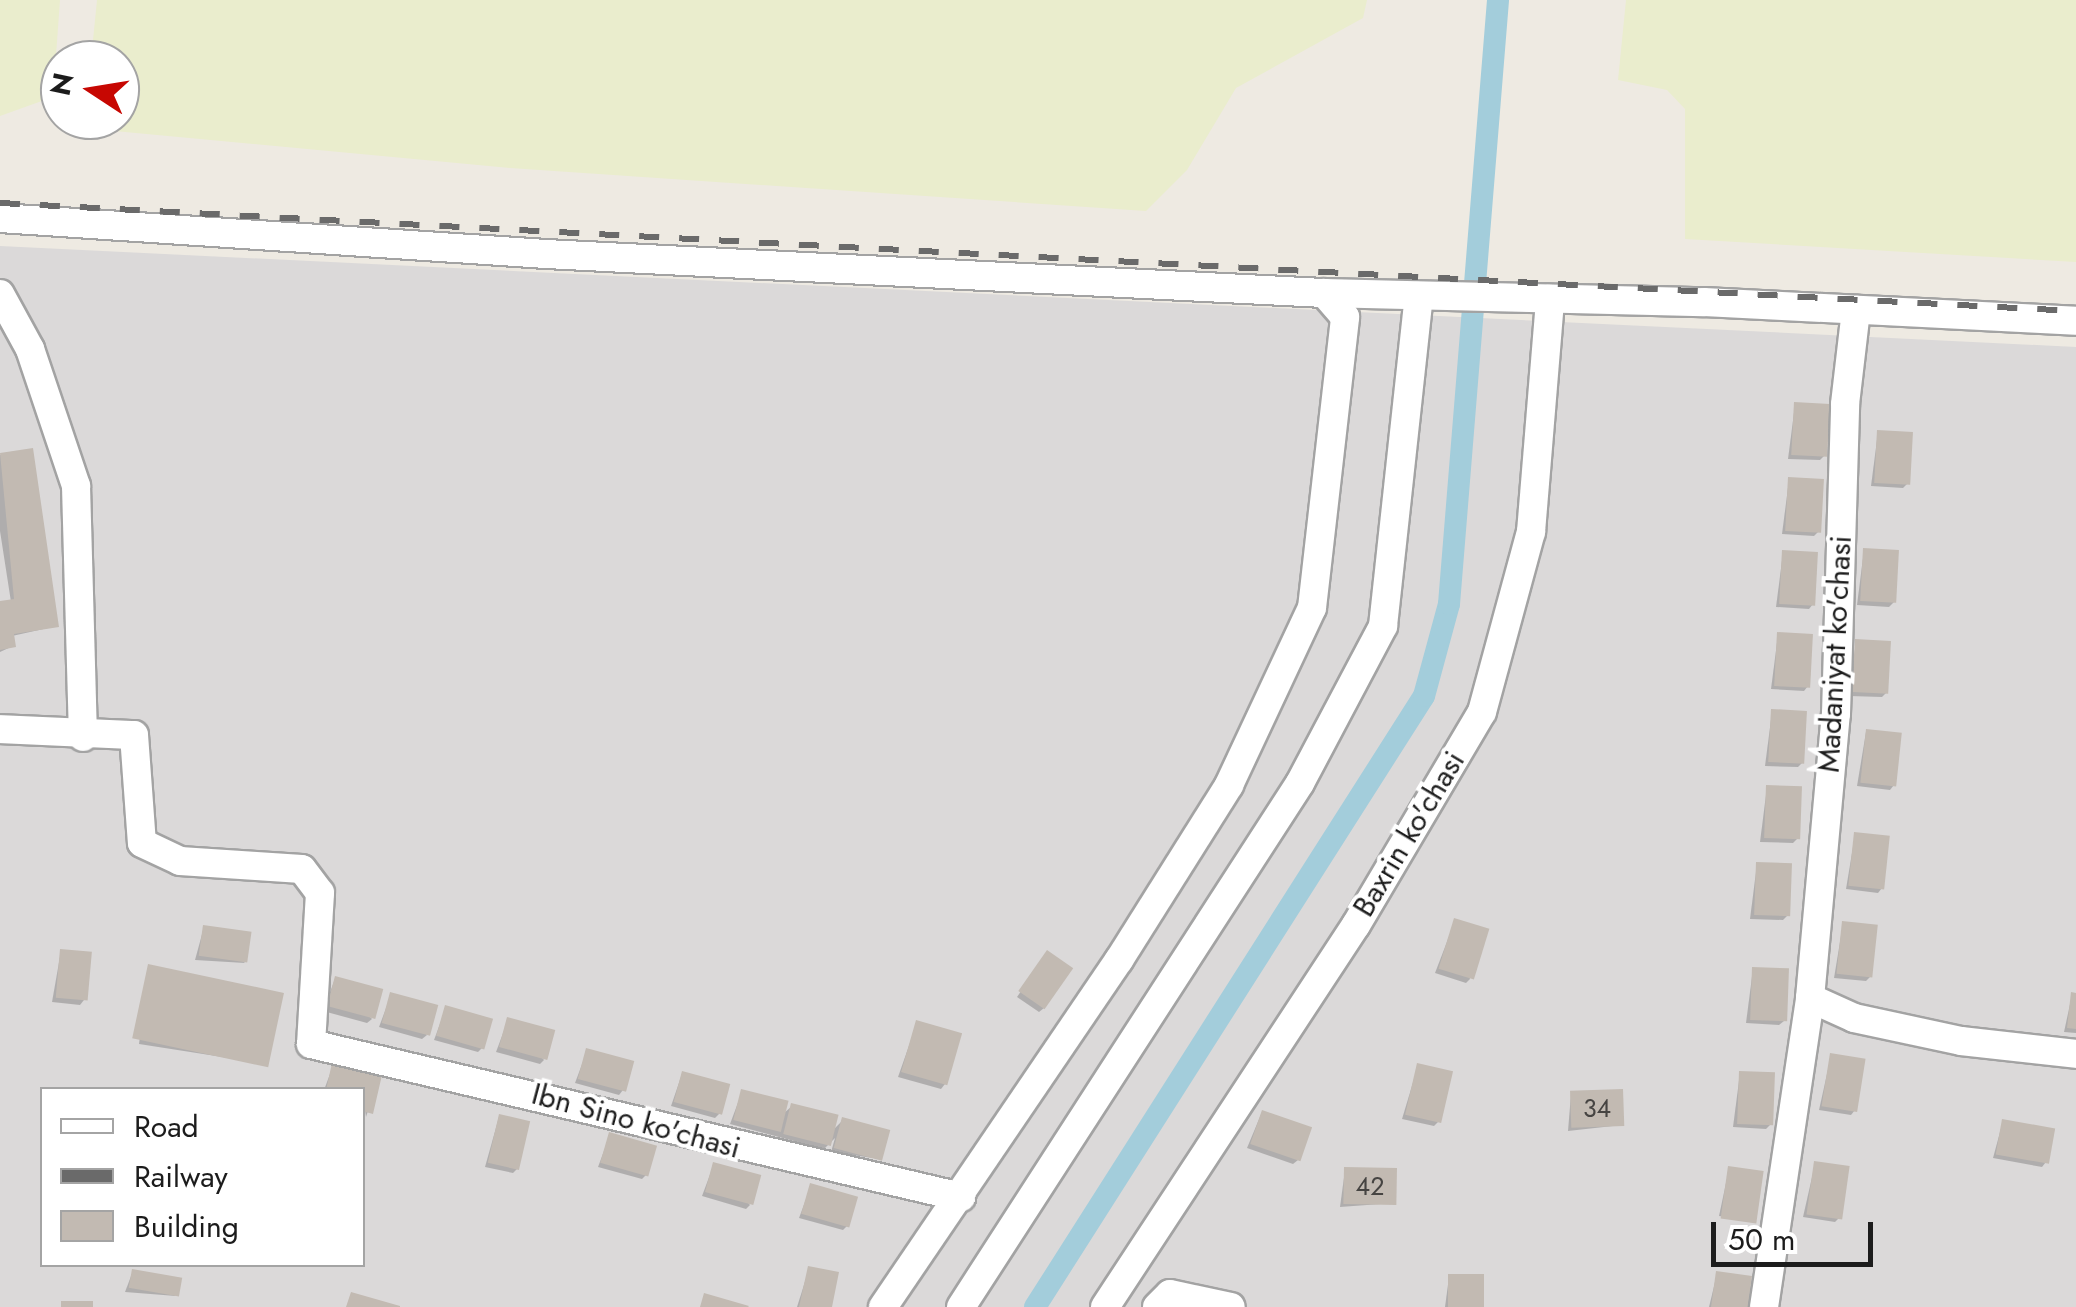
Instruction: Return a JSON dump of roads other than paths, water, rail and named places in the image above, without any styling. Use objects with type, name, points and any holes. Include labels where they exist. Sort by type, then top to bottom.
[{"type":"street","points":[[0,218],[546,254],[1324,294],[1550,299],[2076,321]]},
{"type":"street","points":[[0,294],[30,348],[76,486],[83,737],[0,730]]},
{"type":"street","points":[[883,1307],[962,1197],[1228,785],[1312,608],[1345,317],[1324,294]]},
{"type":"street","points":[[960,1307],[1300,783],[1383,626],[1419,296]]},
{"type":"street","name":"Baxrin ko'chasi","points":[[1105,1307],[1356,925],[1482,712],[1531,532],[1550,299]]},
{"type":"street","name":"Madaniyat ko'chasi","points":[[1764,1307],[1810,998],[1836,714],[1845,404],[1856,310]]},
{"type":"street","name":"Ibn Sino ko'chasi","points":[[83,737],[118,730],[134,735],[134,809],[142,843],[180,861],[302,869],[320,894],[311,1044],[962,1197]]},
{"type":"street","points":[[1810,998],[1854,1018],[1944,1037],[2076,1054]]},
{"type":"street","points":[[1157,1307],[1170,1294],[1232,1307]]},
{"type":"waterway","points":[[1035,1307],[1424,696],[1449,604],[1498,0]]},
{"type":"railway","points":[[0,203],[2076,311]]}]
